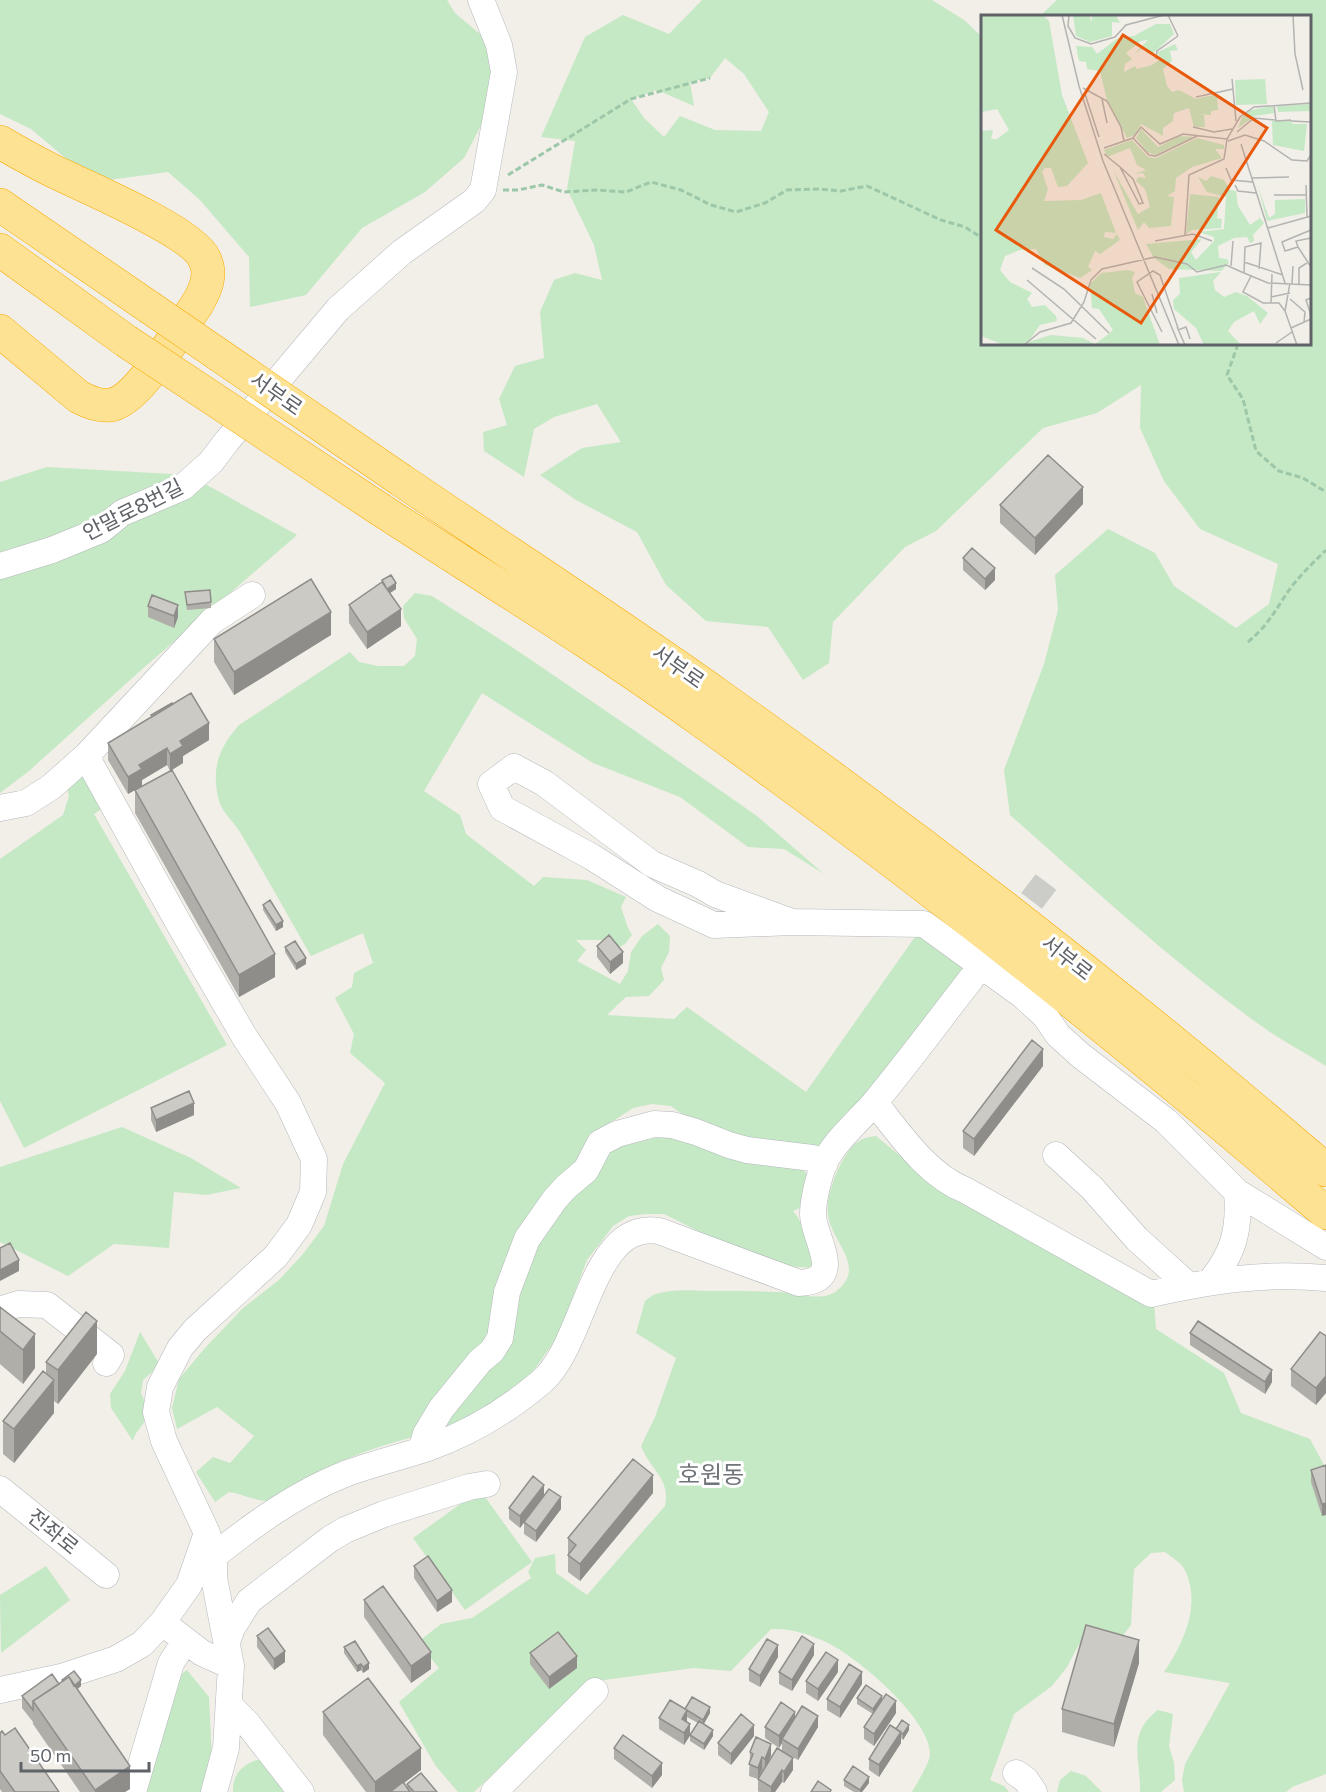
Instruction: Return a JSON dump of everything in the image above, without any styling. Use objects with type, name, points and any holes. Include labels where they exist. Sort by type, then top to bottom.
[{"type":"highway","points":[[0,142],[49,170],[162,225],[189,242],[204,258],[208,276],[204,292],[196,306],[140,386],[132,395],[112,405],[91,403],[79,397],[0,332]]},
{"type":"highway","points":[[0,192],[51,239]]},
{"type":"highway","name":"서부로","points":[[0,205],[709,689],[822,771],[1144,1017],[1326,1170]]},
{"type":"highway","name":"서부로","points":[[4,254],[126,341],[702,721],[935,894],[1126,1045],[1326,1213]]},
{"type":"street","points":[[482,0],[499,45],[504,72],[483,190]]},
{"type":"street","name":"안말로8번길","points":[[0,566],[52,550],[101,530],[122,513],[183,487],[211,462],[338,309],[402,252],[474,201],[483,190]]},
{"type":"street","points":[[0,808],[26,803],[41,795],[86,756],[212,621],[252,595]]},
{"type":"street","points":[[86,756],[178,924],[244,1036],[288,1103],[314,1159],[313,1191],[298,1225],[276,1256],[195,1330],[180,1348],[160,1387],[156,1412],[164,1441],[210,1544],[214,1578],[229,1654]]},
{"type":"street","points":[[792,922],[715,894],[652,864],[544,783],[514,767],[491,784],[502,808],[592,857],[658,899],[714,925],[792,922],[924,924],[1022,995],[1073,1049],[1166,1122],[1237,1192],[1326,1247]]},
{"type":"street","points":[[0,1690],[61,1677],[116,1659],[142,1644],[162,1623],[189,1585],[210,1544],[266,1517],[345,1474],[421,1450],[486,1423],[522,1398],[545,1379],[561,1359],[572,1338],[599,1269],[627,1236],[647,1229],[659,1231],[799,1283],[815,1280],[822,1275],[825,1258],[813,1218],[825,1162],[842,1139],[875,1103],[971,980]]},
{"type":"street","points":[[875,1103],[930,1167],[953,1185],[1151,1294],[1200,1284],[1281,1275],[1326,1278]]},
{"type":"street","points":[[421,1450],[426,1434],[441,1409],[480,1361],[492,1351],[500,1338],[507,1292],[527,1239],[566,1187],[586,1170],[600,1143],[617,1134],[654,1124],[696,1132],[729,1145],[825,1162]]},
{"type":"street","points":[[1056,1155],[1092,1188],[1137,1239],[1200,1284]]},
{"type":"street","points":[[1200,1284],[1224,1262],[1236,1232],[1239,1217],[1237,1192]]},
{"type":"street","points":[[0,1310],[18,1304],[47,1305],[111,1355],[106,1363]]},
{"type":"street","points":[[214,1792],[226,1748],[230,1706],[229,1654],[232,1628],[249,1601],[345,1530],[416,1504],[469,1487],[487,1484]]},
{"type":"street","name":"전좌로","points":[[0,1489],[106,1575]]},
{"type":"street","points":[[162,1623],[202,1653],[229,1654]]},
{"type":"street","points":[[133,1792],[171,1663],[185,1641]]},
{"type":"street","points":[[494,1792],[595,1691]]},
{"type":"street","points":[[230,1706],[301,1792]]},
{"type":"street","points":[[1016,1773],[1026,1780],[1034,1792]]},
{"type":"path","points":[[483,190],[631,99],[710,78]]},
{"type":"path","points":[[483,190],[518,190],[542,186],[564,192],[596,190],[626,192],[651,182],[681,190],[711,205],[736,212],[765,202],[786,190],[842,191],[867,186],[941,220],[965,227],[981,237]]},
{"type":"path","points":[[1239,345],[1227,375],[1243,399],[1256,451],[1279,471],[1303,478],[1326,492]]},
{"type":"path","points":[[1248,642],[1265,628],[1287,593],[1307,568],[1326,550]]},
{"type":"green space","points":[[0,0],[447,0],[455,13],[493,45],[496,97],[464,158],[425,192],[362,228],[306,295],[250,307],[249,257],[200,200],[168,172],[94,182],[31,129],[0,114]]},
{"type":"green space","points":[[702,0],[932,0],[964,20],[981,36],[981,345],[1311,345],[1311,15],[1041,15],[1057,0],[1326,0],[1326,1066],[1267,1030],[1200,980],[1010,815],[1004,770],[1044,664],[1058,610],[1055,575],[1108,529],[1155,553],[1174,586],[1236,628],[1269,604],[1278,564],[1200,529],[1164,481],[1140,428],[1141,385],[1097,413],[1043,428],[936,531],[905,547],[833,622],[829,663],[803,680],[768,627],[706,621],[666,585],[637,532],[576,500],[540,475],[582,448],[621,442],[597,404],[554,417],[534,429],[524,477],[484,451],[483,432],[507,425],[499,399],[515,366],[544,358],[540,312],[554,280],[575,273],[602,280],[594,245],[567,189],[575,141],[541,137],[585,37],[623,15],[669,34]],"holes":[[[725,58],[744,74],[769,112],[761,131],[715,130],[680,116],[664,137],[644,118],[631,99],[657,90],[694,106],[690,82],[710,78]]]},
{"type":"green space","points":[[47,467],[189,475],[297,535],[29,771],[0,793],[0,482]]},
{"type":"green space","points":[[415,593],[432,596],[628,726],[757,816],[824,874],[784,849],[748,847],[680,797],[593,763],[482,693],[424,791],[460,815],[466,834],[534,886],[543,877],[587,880],[626,897],[621,907],[632,935],[625,944],[619,947],[604,940],[576,940],[586,950],[577,961],[620,984],[628,971],[631,952],[642,936],[658,924],[670,936],[669,952],[661,968],[664,980],[649,996],[626,997],[607,1015],[674,1019],[687,1007],[806,1092],[917,934],[964,965],[935,1009],[824,1150],[746,1139],[685,1116],[671,1106],[652,1104],[633,1108],[598,1131],[591,1153],[535,1212],[505,1258],[505,1281],[495,1332],[448,1379],[413,1437],[341,1461],[314,1474],[274,1500],[260,1500],[229,1492],[215,1502],[196,1472],[213,1457],[230,1463],[254,1436],[217,1407],[177,1429],[172,1408],[179,1379],[243,1308],[279,1280],[324,1226],[343,1164],[385,1083],[350,1053],[354,1034],[335,998],[352,987],[354,973],[373,963],[363,933],[311,956],[240,832],[225,813],[219,801],[216,769],[221,751],[239,725],[350,652],[359,662],[378,666],[404,666],[415,656],[417,639],[404,618],[403,606]]},
{"type":"green space","points":[[79,768],[103,808],[94,814],[227,1045],[24,1148],[0,1101],[0,859],[63,815],[69,796],[67,787]]},
{"type":"green space","points":[[122,1127],[191,1158],[241,1188],[206,1195],[174,1192],[169,1248],[114,1244],[68,1276],[0,1242],[0,1167]]},
{"type":"green space","points":[[675,1133],[798,1165],[809,1176],[807,1205],[793,1211],[807,1238],[813,1268],[784,1266],[704,1234],[664,1214],[629,1216],[613,1226],[587,1260],[558,1336],[530,1376],[475,1417],[438,1431],[515,1305],[538,1236],[607,1150]]},
{"type":"green space","points":[[876,1136],[915,1168],[1154,1301],[1156,1329],[1224,1373],[1241,1413],[1310,1439],[1326,1465],[1326,1774],[1292,1787],[1286,1792],[1184,1792],[1182,1780],[1185,1764],[1230,1683],[1164,1672],[1184,1635],[1191,1608],[1189,1580],[1183,1567],[1165,1552],[1151,1553],[1134,1569],[1131,1625],[1121,1638],[1092,1628],[1052,1686],[1014,1714],[990,1780],[1004,1786],[1009,1792],[912,1792],[930,1755],[927,1741],[919,1725],[906,1708],[874,1675],[841,1650],[807,1634],[778,1629],[771,1629],[731,1671],[694,1668],[589,1682],[474,1792],[458,1792],[435,1765],[399,1702],[439,1668],[418,1642],[441,1624],[472,1618],[531,1578],[528,1572],[535,1558],[555,1554],[556,1573],[587,1595],[665,1506],[665,1488],[641,1446],[655,1417],[676,1358],[636,1333],[645,1301],[655,1294],[678,1290],[779,1292],[819,1297],[834,1293],[847,1279],[849,1270],[848,1261],[830,1224],[829,1197],[844,1157],[860,1140]]},
{"type":"green space","points":[[140,1332],[160,1365],[143,1380],[141,1393],[149,1412],[133,1441],[111,1408],[110,1394],[125,1371]]},
{"type":"green space","points":[[480,1490],[532,1562],[465,1610],[413,1538]]},
{"type":"green space","points":[[46,1566],[70,1600],[1,1653],[0,1595]]},
{"type":"green space","points":[[187,1670],[209,1697],[212,1761],[202,1792],[143,1792],[174,1679]]},
{"type":"green space","points":[[1158,1710],[1173,1714],[1169,1746],[1174,1763],[1175,1780],[1161,1792],[1140,1792],[1137,1748],[1139,1738],[1148,1719]]},
{"type":"green space","points":[[257,1760],[267,1761],[289,1792],[233,1792],[234,1781],[239,1772]]},
{"type":"green space","points":[[1071,1771],[1086,1776],[1102,1792],[1057,1792],[1060,1780]]},
{"type":"building","points":[[1048,455],[1083,487],[1035,538],[1000,505]]},
{"type":"building","points":[[972,548],[995,568],[985,579],[963,558]]},
{"type":"building","points":[[391,575],[396,583],[387,589],[382,580]]},
{"type":"building","points":[[311,579],[331,612],[234,672],[214,639]]},
{"type":"building","points":[[382,582],[401,609],[367,632],[349,605]]},
{"type":"building","points":[[210,590],[211,602],[187,605],[185,592]]},
{"type":"building","points":[[152,595],[178,605],[174,616],[148,606]]},
{"type":"building","points":[[191,693],[209,723],[180,741],[183,746],[170,754],[167,748],[139,765],[142,769],[128,777],[108,743]]},
{"type":"building","points":[[173,704],[152,717],[151,715]]},
{"type":"building","points":[[172,770],[275,954],[239,975],[135,790]]},
{"type":"building","points":[[270,900],[283,921],[276,925],[263,905]]},
{"type":"building","points":[[609,935],[623,952],[610,962],[597,946]]},
{"type":"building","points":[[295,941],[306,958],[296,964],[285,947]]},
{"type":"building","points":[[1032,1040],[1043,1049],[974,1139],[963,1131]]},
{"type":"building","points":[[189,1091],[194,1103],[156,1120],[151,1108]]},
{"type":"building","points":[[10,1243],[19,1260],[0,1270],[0,1248]]},
{"type":"building","points":[[0,1307],[35,1334],[23,1350],[0,1331]]},
{"type":"building","points":[[86,1312],[97,1321],[58,1370],[46,1362]]},
{"type":"building","points":[[1198,1321],[1272,1370],[1265,1382],[1190,1333]]},
{"type":"building","points":[[1320,1332],[1326,1336],[1326,1376],[1316,1388],[1291,1369]]},
{"type":"building","points":[[43,1371],[54,1380],[14,1429],[3,1421]]},
{"type":"building","points":[[633,1459],[653,1475],[580,1564],[568,1555],[576,1545],[568,1538]]},
{"type":"building","points":[[1326,1465],[1326,1503],[1322,1504],[1311,1470]]},
{"type":"building","points":[[533,1476],[544,1485],[520,1516],[509,1508]]},
{"type":"building","points":[[549,1489],[561,1497],[536,1531],[524,1522]]},
{"type":"building","points":[[428,1556],[452,1590],[437,1601],[414,1566]]},
{"type":"building","points":[[383,1586],[431,1652],[411,1666],[364,1600]]},
{"type":"building","points":[[1086,1625],[1139,1640],[1114,1724],[1062,1709]]},
{"type":"building","points":[[268,1628],[285,1651],[274,1659],[257,1636]]},
{"type":"building","points":[[558,1632],[577,1656],[549,1677],[530,1653]]},
{"type":"building","points":[[802,1636],[814,1644],[792,1680],[779,1672]]},
{"type":"building","points":[[767,1639],[778,1645],[760,1676],[749,1669]]},
{"type":"building","points":[[355,1641],[369,1663],[363,1667],[361,1664],[357,1666],[344,1647]]},
{"type":"building","points":[[826,1652],[838,1660],[818,1689],[806,1681]]},
{"type":"building","points":[[849,1664],[862,1672],[840,1707],[827,1699]]},
{"type":"building","points":[[74,1671],[81,1680],[74,1686],[69,1677],[62,1680]]},
{"type":"building","points":[[52,1674],[59,1684],[33,1701],[33,1710],[22,1696]]},
{"type":"building","points":[[69,1677],[130,1766],[95,1790],[33,1701]]},
{"type":"building","points":[[368,1678],[421,1748],[375,1782],[323,1712]]},
{"type":"building","points":[[866,1685],[882,1696],[873,1709],[857,1698]]},
{"type":"building","points":[[886,1694],[896,1701],[874,1734],[864,1727]]},
{"type":"building","points":[[692,1697],[710,1707],[703,1720],[685,1709]]},
{"type":"building","points":[[670,1700],[687,1710],[682,1719],[690,1724],[684,1733],[659,1718]]},
{"type":"building","points":[[781,1702],[795,1712],[779,1736],[765,1727]]},
{"type":"building","points":[[802,1706],[818,1716],[798,1749],[782,1739]]},
{"type":"building","points":[[741,1714],[754,1725],[731,1754],[718,1743]]},
{"type":"building","points":[[902,1720],[909,1725],[903,1734],[896,1729]]},
{"type":"building","points":[[699,1721],[713,1730],[704,1744],[690,1735]]},
{"type":"building","points":[[890,1725],[901,1732],[879,1765],[869,1759]]},
{"type":"building","points":[[15,1728],[59,1792],[15,1792],[0,1771],[0,1733],[2,1731],[5,1735]]},
{"type":"building","points":[[623,1735],[662,1763],[652,1776],[614,1748]]},
{"type":"building","points":[[756,1737],[771,1744],[765,1759],[762,1757],[758,1768],[749,1764],[753,1754],[750,1752]]},
{"type":"building","points":[[777,1748],[793,1758],[771,1787],[758,1779]]},
{"type":"building","points":[[853,1766],[869,1777],[860,1790],[844,1780]]},
{"type":"building","points":[[421,1773],[437,1792],[414,1792],[407,1784]]},
{"type":"building","points":[[818,1781],[831,1790],[830,1792],[811,1792]]},
{"type":"building","points":[[403,1782],[410,1792],[390,1792]]},
{"type":"tunnel","points":[[1008,932],[1046,882]]},
{"type":"district","name":"호원동","points":[[711,1475]]}]
